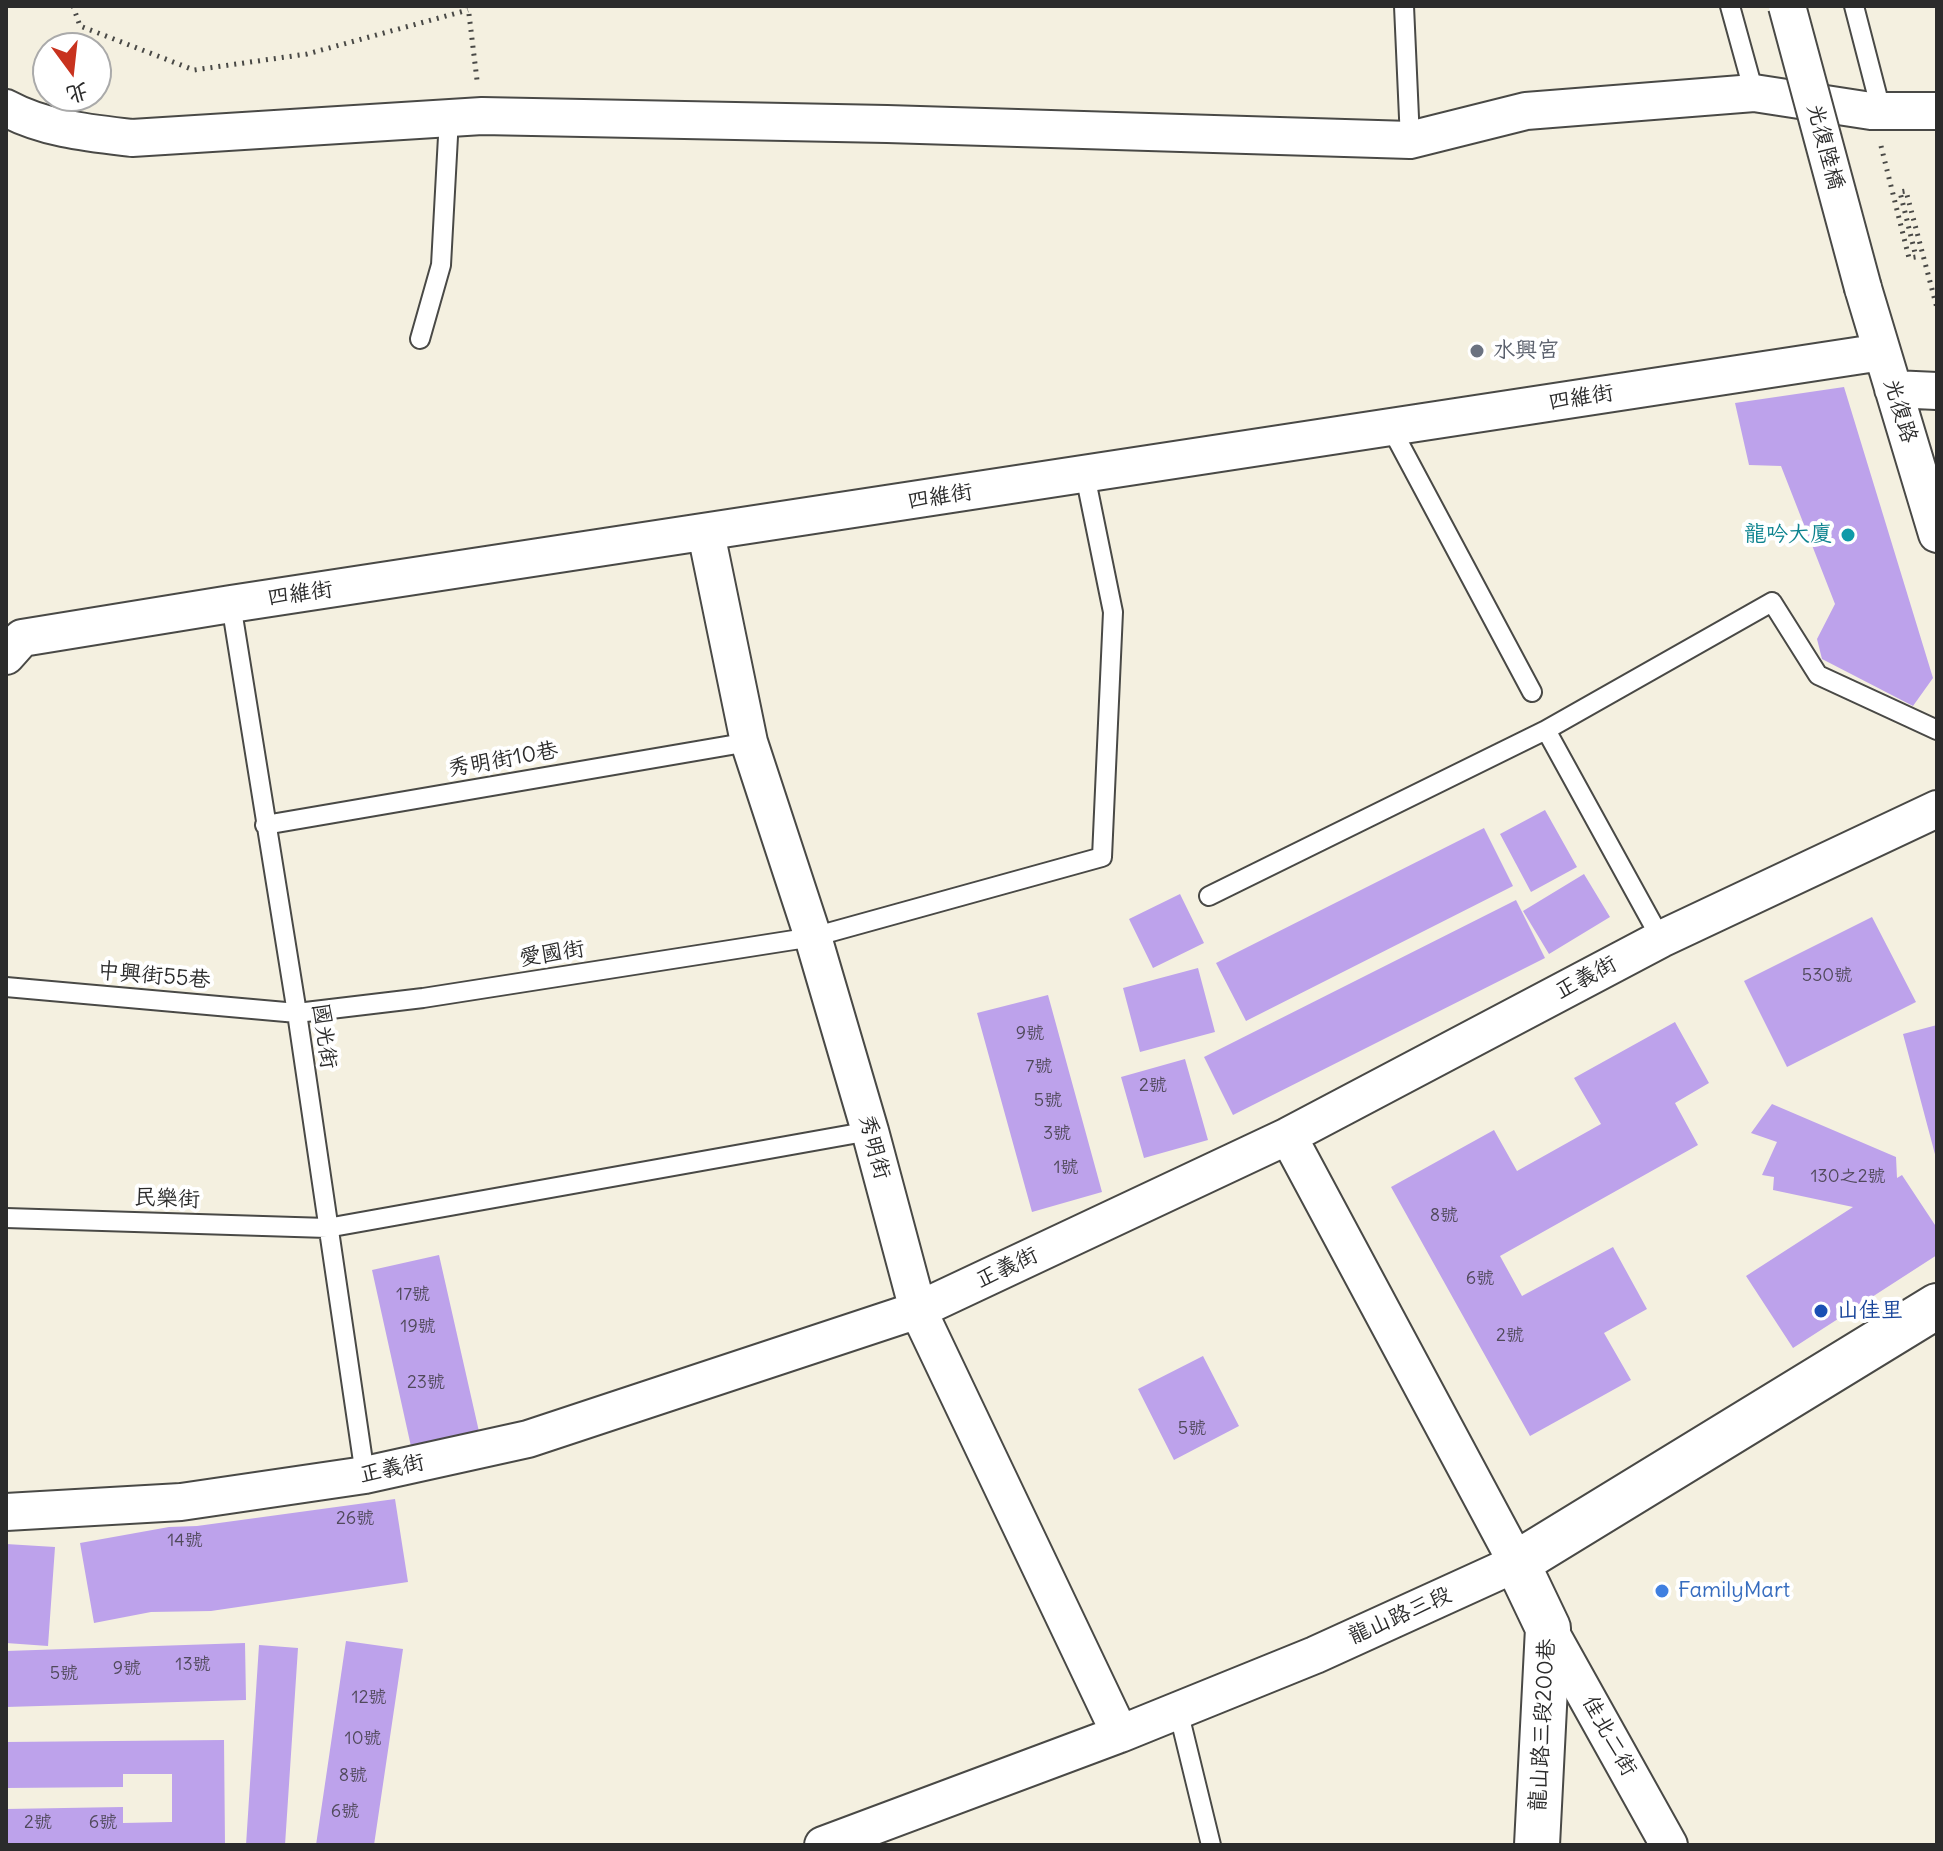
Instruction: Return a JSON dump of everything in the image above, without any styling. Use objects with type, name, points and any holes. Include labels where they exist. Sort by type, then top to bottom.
[{"type":"street","name":"光復陸橋","points":[[1787,6],[1863,288]]},
{"type":"street","points":[[6,108],[24,118],[83,133],[132,138],[466,117],[903,125],[1410,140],[1526,111],[1754,93],[1876,110],[1937,111]]},
{"type":"street","name":"光復路","points":[[1863,288],[1937,534]]},
{"type":"street","name":"四維街","points":[[6,656],[22,638],[231,604],[1882,352]]},
{"type":"street","points":[[1893,389],[1937,391]]},
{"type":"street","name":"秀明街","points":[[706,533],[749,742],[813,937],[918,1310],[1120,1734]]},
{"type":"street","name":"正義街","points":[[6,1512],[181,1502],[365,1475],[528,1439],[918,1310],[1288,1136],[1661,939],[1937,809]]},
{"type":"street","points":[[1288,1136],[1517,1563]]},
{"type":"street","name":"龍山路三段","points":[[823,1845],[1120,1734],[1315,1655],[1517,1563],[1937,1306]]},
{"type":"street","name":"龍山路三段200巷","points":[[1517,1563],[1548,1628],[1537,1845]]},
{"type":"street","name":"佳北二街","points":[[1548,1628],[1669,1845]]},
{"type":"lane","points":[[1404,6],[1410,140]]},
{"type":"lane","points":[[1730,6],[1754,93]]},
{"type":"lane","points":[[1854,6],[1876,110]]},
{"type":"lane","points":[[420,339],[441,265],[466,117]]},
{"type":"lane","points":[[1391,428],[1532,692]]},
{"type":"lane","name":"愛國街","points":[[297,1013],[423,998],[813,937],[1102,857],[1113,612],[1085,475]]},
{"type":"lane","points":[[1209,896],[1546,730],[1772,602],[1818,675],[1937,730]]},
{"type":"lane","name":"國光街","points":[[231,604],[297,1013],[365,1475]]},
{"type":"lane","points":[[1546,730],[1661,939]]},
{"type":"lane","name":"秀明街10巷","points":[[265,825],[749,742]]},
{"type":"lane","name":"中興街55巷","points":[[6,987],[297,1013]]},
{"type":"lane","name":"民樂街","points":[[6,1218],[327,1228],[870,1131]]},
{"type":"lane","points":[[1178,1710],[1211,1845]]},
{"type":"path","points":[[73,6],[80,26],[194,70],[307,54],[468,8],[466,117]]},
{"type":"path","points":[[1876,110],[1909,258],[1916,257],[1900,192],[1906,191],[1937,308]]},
{"type":"building","name":"龍吟大廈","points":[[1844,387],[1933,678],[1913,706],[1822,659],[1817,639],[1835,604],[1781,466],[1749,465],[1735,403]]},
{"type":"building","points":[[1545,810],[1577,867],[1531,892],[1500,834]]},
{"type":"building","points":[[1484,828],[1513,886],[1246,1021],[1216,963]]},
{"type":"building","points":[[1584,874],[1610,917],[1549,954],[1523,911]]},
{"type":"building","points":[[1180,894],[1204,943],[1153,968],[1129,919]]},
{"type":"building","points":[[1516,900],[1545,958],[1233,1115],[1204,1057]]},
{"type":"building","points":[[1872,917],[1916,1002],[1787,1067],[1744,981]]},
{"type":"building","points":[[1198,968],[1215,1032],[1140,1052],[1123,988]]},
{"type":"building","points":[[1048,995],[1102,1192],[1032,1212],[977,1013]]},
{"type":"building","points":[[1675,1022],[1709,1083],[1675,1103],[1698,1145],[1500,1256],[1522,1296],[1613,1247],[1647,1309],[1604,1333],[1631,1380],[1530,1436],[1391,1187],[1494,1130],[1517,1171],[1601,1124],[1574,1078]]},
{"type":"building","points":[[1937,1025],[1937,1158],[1936,1158],[1903,1034]]},
{"type":"building","points":[[1185,1059],[1208,1140],[1144,1158],[1121,1077]]},
{"type":"building","points":[[1772,1104],[1896,1157],[1897,1178],[1902,1175],[1937,1228],[1937,1255],[1793,1348],[1746,1276],[1853,1207],[1773,1190],[1774,1177],[1762,1175],[1777,1142],[1751,1133]]},
{"type":"building","points":[[439,1255],[480,1436],[412,1451],[372,1270]]},
{"type":"building","points":[[1203,1356],[1239,1426],[1174,1460],[1138,1389]]},
{"type":"building","points":[[395,1499],[408,1582],[211,1611],[151,1612],[94,1623],[80,1543],[169,1527],[197,1526]]},
{"type":"building","points":[[6,1544],[55,1547],[48,1646],[6,1643]]},
{"type":"building","points":[[346,1641],[403,1649],[374,1845],[316,1845]]},
{"type":"building","points":[[245,1643],[246,1700],[6,1707],[6,1651]]},
{"type":"building","points":[[259,1645],[298,1648],[285,1845],[246,1845]]},
{"type":"building","points":[[224,1740],[225,1845],[6,1845],[6,1809],[123,1807],[123,1823],[172,1822],[172,1774],[123,1774],[123,1787],[6,1788],[6,1742]]},
{"type":"place","name":"水興宮","points":[[1477,351]]},
{"type":"place","name":"龍吟大廈","points":[[1848,535]]},
{"type":"place","name":"山佳里","points":[[1821,1311]]},
{"type":"place","name":"FamilyMart","points":[[1662,1591]]}]
